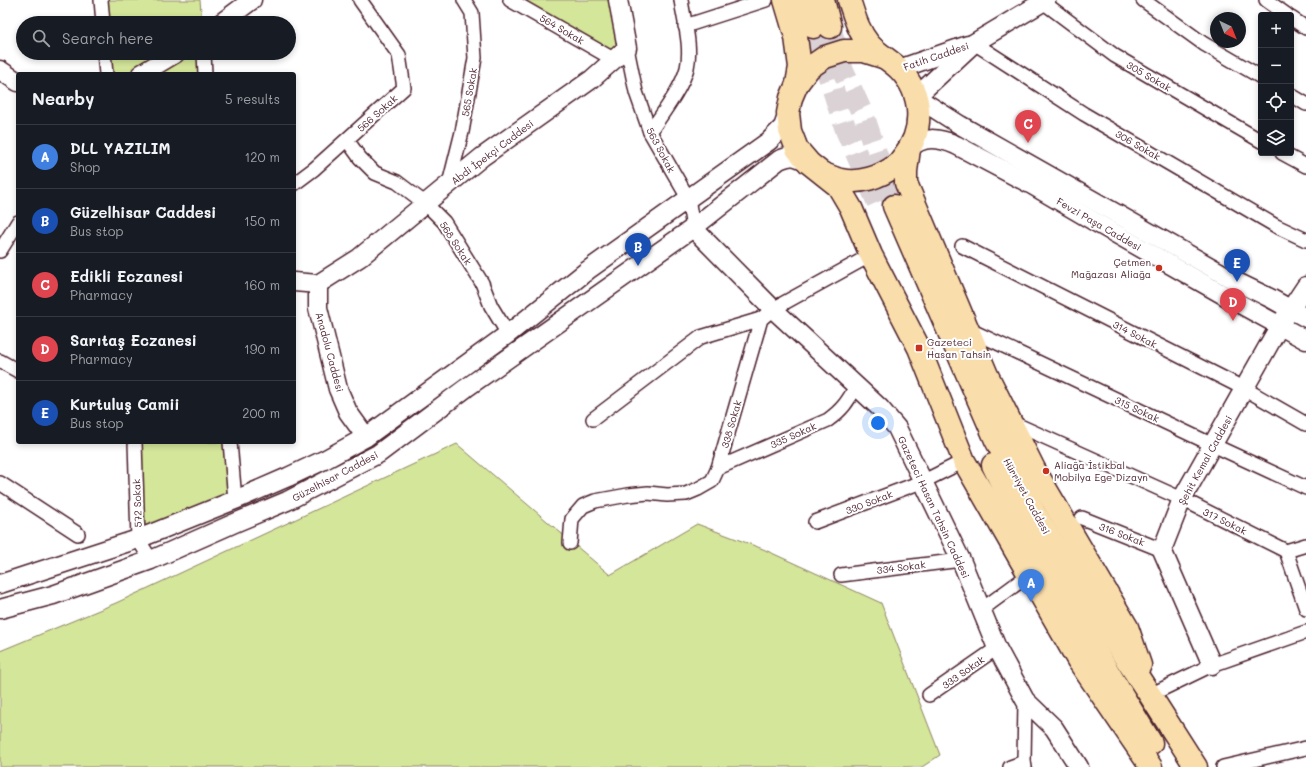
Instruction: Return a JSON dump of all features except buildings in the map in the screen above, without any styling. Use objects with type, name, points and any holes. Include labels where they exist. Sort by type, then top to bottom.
[{"type":"highway","points":[[785,0],[796,37],[800,67],[797,84],[791,98],[788,112],[790,131],[797,149],[816,169],[838,186],[851,208],[870,255],[919,348],[964,461],[1078,660],[1151,767]]},
{"type":"highway","points":[[806,0],[822,27],[823,0]]},
{"type":"highway","points":[[816,169],[842,180],[862,181],[880,175],[897,165],[909,150],[917,133],[919,115],[916,97],[910,82],[869,44],[858,26],[849,0]]},
{"type":"highway","points":[[797,84],[809,68],[825,57],[844,51],[864,51],[891,63]]},
{"type":"highway","points":[[909,150],[906,183],[987,375],[1034,469],[1127,627],[1150,695]]},
{"type":"highway","name":"Hürriyet Caddesi","points":[[1166,767],[1043,564],[1019,520],[973,423],[888,208],[996,440],[1034,512],[1086,598],[1196,767]]},
{"type":"street","points":[[101,0],[102,16]]},
{"type":"street","points":[[230,16],[252,0]]},
{"type":"street","name":"566 Sokak","points":[[347,140],[404,88],[399,55],[360,0]]},
{"type":"street","name":"565 Sokak","points":[[449,184],[462,132],[475,58],[472,13],[464,0]]},
{"type":"street","name":"564 Sokak","points":[[510,0],[614,59]]},
{"type":"street","points":[[618,0],[627,48]]},
{"type":"street","points":[[650,132],[681,83],[687,67],[688,48],[681,0]]},
{"type":"street","points":[[685,26],[766,0]]},
{"type":"street","points":[[1143,0],[1204,44],[1258,75]]},
{"type":"street","points":[[1266,0],[1283,12]]},
{"type":"street","name":"Fatih Caddesi","points":[[916,97],[974,43],[1044,1]]},
{"type":"street","name":"305 Sokak","points":[[1044,1],[1115,56],[1258,139]]},
{"type":"street","points":[[1294,20],[1306,28]]},
{"type":"street","name":"Fatih Caddesi","points":[[891,63],[974,43]]},
{"type":"street","name":"306 Sokak","points":[[974,43],[1084,114],[1276,226],[1306,240]]},
{"type":"street","name":"Abdi İpekçi Caddesi","points":[[318,284],[360,258],[482,157],[592,79],[627,48]]},
{"type":"street","name":"563 Sokak","points":[[627,48],[636,92],[650,132],[688,198],[693,228]]},
{"type":"street","points":[[105,60],[106,72]]},
{"type":"street","points":[[144,72],[164,60]]},
{"type":"street","points":[[204,60],[205,72]]},
{"type":"street","points":[[0,70],[16,81]]},
{"type":"street","name":"Fevzi Paşa Caddesi","points":[[916,97],[960,125],[1237,282],[1299,314]]},
{"type":"street","points":[[1294,97],[1306,104]]},
{"type":"street","name":"Güzelhisar Caddesi","points":[[0,584],[138,539],[235,500],[326,459],[366,437],[508,334],[588,270],[769,141],[783,127],[788,112]]},
{"type":"street","name":"Fevzi Paşa Caddesi","points":[[909,150],[914,144],[923,140],[933,139],[946,141],[956,145],[1032,184],[1110,231],[1306,340]]},
{"type":"street","points":[[296,182],[347,140]]},
{"type":"street","name":"568 Sokak","points":[[347,140],[360,158],[375,173],[396,182],[426,204],[444,222],[482,283],[491,306],[508,334]]},
{"type":"street","name":"Güzelhisar Caddesi","points":[[0,609],[53,595],[151,560],[287,501],[378,454],[466,388],[693,228],[778,160],[786,156],[796,156],[816,169]]},
{"type":"street","points":[[1288,156],[1306,166]]},
{"type":"street","points":[[0,251],[16,225]]},
{"type":"street","name":"Gazeteci Hasan Tahsin Caddesi","points":[[693,228],[767,314],[880,408],[897,428],[961,560],[997,648],[1025,700],[1054,728],[1079,767]]},
{"type":"street","name":"314 Sokak","points":[[962,246],[1245,389],[1306,424]]},
{"type":"street","points":[[593,419],[701,337],[767,314],[870,255]]},
{"type":"street","points":[[296,282],[318,284]]},
{"type":"street","name":"Anadolu Caddesi","points":[[318,284],[318,308],[338,389],[348,412],[366,437]]},
{"type":"street","name":"Şehit Kemal Caddesi","points":[[1162,550],[1182,499],[1280,325],[1299,314],[1306,286]]},
{"type":"street","name":"338 Sokak","points":[[570,543],[572,520],[583,506],[595,501],[628,495],[648,493],[667,495],[686,494],[712,481],[718,468],[767,314]]},
{"type":"street","name":"315 Sokak","points":[[968,329],[1306,488]]},
{"type":"street","points":[[0,361],[16,370]]},
{"type":"street","name":"335 Sokak","points":[[718,468],[828,420],[839,412],[845,405],[856,387]]},
{"type":"street","name":"317 Sokak","points":[[1011,422],[1182,499],[1286,551]]},
{"type":"street","name":"572 Sokak","points":[[135,444],[138,539],[151,560]]},
{"type":"street","points":[[230,444],[235,500]]},
{"type":"street","name":"330 Sokak","points":[[815,522],[924,481],[964,461]]},
{"type":"street","points":[[0,483],[78,534]]},
{"type":"street","name":"316 Sokak","points":[[1082,518],[1162,550]]},
{"type":"street","points":[[1306,544],[1286,551],[1306,609]]},
{"type":"street","points":[[1162,550],[1212,664]]},
{"type":"street","name":"334 Sokak","points":[[841,575],[961,560]]},
{"type":"street","points":[[981,610],[1030,574]]},
{"type":"street","points":[[1150,695],[1212,664],[1306,632]]},
{"type":"street","name":"333 Sokak","points":[[929,696],[997,648]]},
{"type":"street","points":[[1010,767],[1025,764],[1025,700]]},
{"type":"street","points":[[1223,767],[1306,748]]},
{"type":"green space","points":[[101,0],[200,0],[201,16],[102,16]]},
{"type":"green space","points":[[510,0],[618,0],[627,48],[613,59]]},
{"type":"green space","points":[[105,60],[204,60],[205,72],[106,72]]},
{"type":"green space","points":[[135,444],[230,444],[235,500],[138,539]]},
{"type":"green space","points":[[457,444],[610,575],[697,524],[763,549],[881,603],[940,755],[922,767],[0,767],[0,651],[116,603]]},
{"type":"tunnel","points":[[813,27],[846,130],[881,210]]},
{"type":"tunnel","points":[[830,27],[843,71],[864,117],[894,206]]},
{"type":"place","name":"Edikli Eczanesi","points":[[1028,143]]},
{"type":"place","name":"Güzelhisar Caddesi","points":[[638,266]]},
{"type":"place","name":"Çetmen Mağazası Aliağa","points":[[1159,268]]},
{"type":"place","name":"Kurtuluş Camii","points":[[1237,282]]},
{"type":"place","name":"Sarıtaş Eczanesi","points":[[1233,321]]},
{"type":"place","name":"Gazeteci Hasan Tahsin","points":[[919,348]]},
{"type":"place","name":"Aliağa İstikbal Mobilya Ege Dizayn","points":[[1046,471]]},
{"type":"place","name":"DLL YAZILIM","points":[[1031,602]]}]
